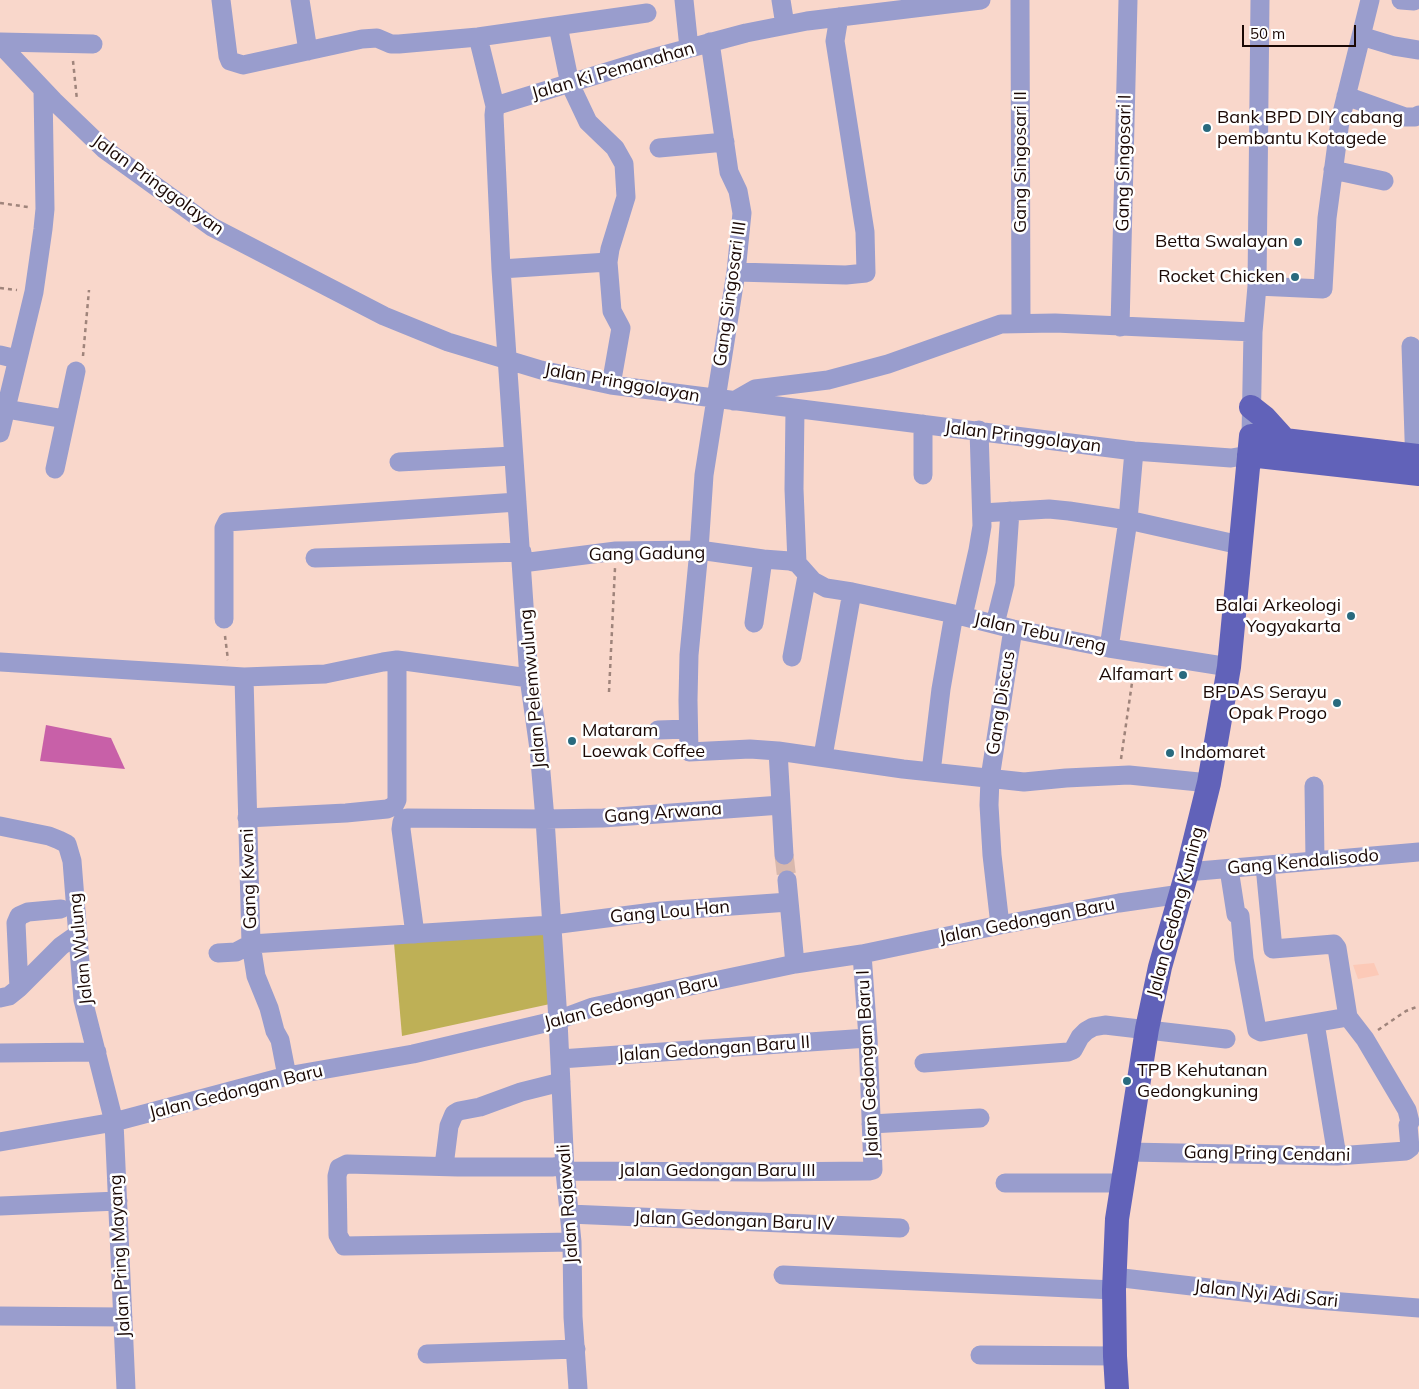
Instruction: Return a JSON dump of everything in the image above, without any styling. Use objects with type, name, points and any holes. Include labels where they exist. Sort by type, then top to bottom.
[{"type":"main road","points":[[1251,407],[1265,418],[1284,439]]},
{"type":"main road","points":[[1250,445],[1284,439],[1417,465]]},
{"type":"main road","points":[[1250,445],[1417,465]]},
{"type":"main road","name":"Jalan Gedong Kuning","points":[[1117,1389],[1114,1356],[1114,1283],[1117,1219],[1122,1183],[1147,1029],[1160,968],[1184,883],[1208,783],[1229,667],[1250,445]]},
{"type":"street","points":[[221,0],[230,62],[243,65],[372,38],[377,38],[391,44],[478,37],[647,12]]},
{"type":"street","points":[[300,0],[308,51]]},
{"type":"street","points":[[684,0],[689,48]]},
{"type":"street","points":[[781,0],[786,25]]},
{"type":"street","name":"Jalan Ki Pemanahan","points":[[495,106],[649,59],[746,33],[786,25],[936,3],[981,0]]},
{"type":"street","name":"Gang Singosari II","points":[[1020,0],[1021,323]]},
{"type":"street","name":"Gang Singosari I","points":[[1120,327],[1128,0]]},
{"type":"street","points":[[1250,445],[1253,332],[1258,286],[1260,0]]},
{"type":"street","points":[[1258,286],[1323,290],[1327,218],[1340,121],[1370,0]]},
{"type":"street","points":[[736,272],[846,275],[866,273],[865,232],[835,40],[839,17]]},
{"type":"street","points":[[558,26],[570,84],[588,122],[609,141],[624,164],[626,196],[608,262],[612,311],[621,328],[611,385]]},
{"type":"street","points":[[1361,36],[1394,46],[1419,50]]},
{"type":"street","points":[[478,37],[495,106],[501,269],[508,359]]},
{"type":"street","name":"Gang Singosari III","points":[[710,42],[729,172],[741,202],[740,239],[704,475],[700,550],[690,655],[689,752],[778,751]]},
{"type":"street","points":[[0,43],[93,44]]},
{"type":"street","name":"Jalan Pringgolayan","points":[[0,43],[43,90],[104,149],[212,227],[384,316],[448,342],[541,370],[611,385],[795,409],[978,430],[1134,451],[1231,458],[1250,445]]},
{"type":"street","points":[[0,433],[6,409],[9,357],[34,292],[45,209],[43,90]]},
{"type":"street","points":[[1346,96],[1405,117],[1419,115]]},
{"type":"street","points":[[659,148],[725,142]]},
{"type":"street","points":[[1333,170],[1384,181]]},
{"type":"street","points":[[501,269],[608,262]]},
{"type":"street","points":[[734,401],[755,388],[842,377],[888,364],[1001,324],[1021,323],[1253,332]]},
{"type":"street","points":[[1411,346],[1417,465]]},
{"type":"street","name":"Jalan Pelemwulung","points":[[508,359],[530,678],[545,819],[558,1020]]},
{"type":"street","points":[[55,469],[76,371]]},
{"type":"street","points":[[6,409],[66,419]]},
{"type":"street","points":[[792,657],[802,569],[794,489],[795,409]]},
{"type":"street","points":[[923,424],[923,475]]},
{"type":"street","points":[[930,772],[941,688],[958,615],[979,543],[982,513],[978,430]]},
{"type":"street","points":[[1109,648],[1128,520],[1134,451]]},
{"type":"street","points":[[399,462],[514,456]]},
{"type":"street","points":[[224,619],[224,528],[227,522],[517,502]]},
{"type":"street","points":[[982,513],[1049,509],[1128,520],[1240,545]]},
{"type":"street","name":"Gang Discus","points":[[1000,925],[990,833],[989,805],[1004,626],[1010,511]]},
{"type":"street","name":"Gang Gadung","points":[[315,558],[522,557],[616,551],[700,550],[790,561],[802,569],[813,582],[826,588],[852,592]]},
{"type":"street","points":[[754,623],[763,559]]},
{"type":"street","points":[[823,756],[852,592]]},
{"type":"street","name":"Jalan Tebu Ireng","points":[[852,592],[1109,648],[1229,667]]},
{"type":"street","points":[[0,662],[237,676],[325,674],[397,660],[530,678]]},
{"type":"street","points":[[247,818],[346,813],[387,809],[394,806],[396,800],[397,660]]},
{"type":"street","name":"Gang Kweni","points":[[237,676],[247,818],[252,944],[256,976],[269,1008],[275,1031],[280,1040],[287,1076]]},
{"type":"street","points":[[658,730],[688,730]]},
{"type":"street","points":[[784,855],[778,751],[930,772],[1032,782],[1066,778],[1151,776],[1208,783]]},
{"type":"street","points":[[1314,786],[1315,861]]},
{"type":"street","name":"Gang Arwana","points":[[415,934],[401,829],[404,819],[410,817],[603,818],[781,805]]},
{"type":"street","name":"Jalan Wulung","points":[[0,826],[49,836],[67,844],[72,861],[70,908],[78,934],[83,1000],[114,1122]]},
{"type":"street","name":"Gang Kendalisodo","points":[[1184,883],[1229,869],[1419,852]]},
{"type":"street","points":[[1229,869],[1236,914],[1240,916],[1244,959],[1257,1030],[1260,1032],[1348,1017],[1337,948],[1334,944],[1272,949],[1265,866]]},
{"type":"street","points":[[786,880],[795,964]]},
{"type":"street","name":"Jalan Gedongan Baru","points":[[0,1142],[114,1122],[287,1076],[413,1054],[558,1020],[593,1007],[795,964],[862,954],[1000,925],[1120,903],[1184,883]]},
{"type":"street","name":"Gang Lou Han","points":[[218,953],[236,952],[252,944],[552,924],[661,911],[789,902]]},
{"type":"street","points":[[19,988],[16,923],[19,916],[28,912],[70,908]]},
{"type":"street","points":[[0,998],[9,996],[19,988],[61,946],[78,934]]},
{"type":"street","name":"Jalan Gedongan Baru I","points":[[862,954],[868,1038],[873,1167],[869,1172]]},
{"type":"street","name":"Gang Pring Cendani","points":[[1128,1152],[1337,1156],[1412,1146],[1414,1121],[1364,1039],[1348,1017]]},
{"type":"street","name":"Jalan Rajawali","points":[[558,1020],[564,1168],[572,1242],[573,1317],[578,1389]]},
{"type":"street","points":[[1315,1023],[1337,1156]]},
{"type":"street","points":[[924,1063],[1068,1052],[1074,1050],[1080,1036],[1086,1031],[1093,1027],[1105,1025],[1226,1039]]},
{"type":"street","name":"Jalan Gedongan Baru II","points":[[560,1059],[868,1038]]},
{"type":"street","points":[[0,1054],[97,1052]]},
{"type":"street","points":[[444,1166],[449,1126],[454,1114],[521,1092],[561,1082]]},
{"type":"street","points":[[871,1124],[980,1118]]},
{"type":"street","name":"Jalan Pring Mayang","points":[[114,1122],[126,1389]]},
{"type":"street","name":"Jalan Gedongan Baru III","points":[[572,1242],[344,1246],[338,1235],[337,1176],[339,1168],[347,1164],[869,1172]]},
{"type":"street","points":[[1005,1183],[1122,1183]]},
{"type":"street","points":[[0,1206],[118,1200]]},
{"type":"street","name":"Jalan Gedongan Baru IV","points":[[568,1214],[900,1228]]},
{"type":"street","name":"Jalan Nyi Adi Sari","points":[[783,1275],[1114,1283],[1419,1308]]},
{"type":"street","points":[[0,1316],[123,1317]]},
{"type":"street","points":[[427,1354],[576,1349]]},
{"type":"street","points":[[980,1355],[1114,1356]]},
{"type":"path","points":[[71,44],[80,126]]},
{"type":"path","points":[[0,203],[45,209]]},
{"type":"path","points":[[76,371],[83,355],[89,290]]},
{"type":"path","points":[[609,692],[616,551]]},
{"type":"path","points":[[224,619],[237,676]]},
{"type":"path","points":[[1118,776],[1137,651]]},
{"type":"path","points":[[1364,1039],[1392,1019],[1419,1006]]},
{"type":"shaded area","points":[[46,725],[111,738],[125,769],[40,761]]},
{"type":"shaded area","points":[[545,933],[550,1004],[402,1036],[394,943]]},
{"type":"shaded area","points":[[1374,963],[1379,975],[1358,979],[1353,965]]},
{"type":"tunnel","points":[[784,855],[787,880]]},
{"type":"place","name":"Bank BPD DIY cabang pembantu Kotagede","points":[[1207,128]]},
{"type":"place","name":"Betta Swalayan","points":[[1298,242]]},
{"type":"place","name":"Rocket Chicken","points":[[1295,277]]},
{"type":"place","name":"Balai Arkeologi Yogyakarta","points":[[1351,616]]},
{"type":"place","name":"Alfamart","points":[[1183,675]]},
{"type":"place","name":"BPDAS Serayu Opak Progo","points":[[1337,703]]},
{"type":"place","name":"Mataram Loewak Coffee","points":[[572,741]]},
{"type":"place","name":"Indomaret","points":[[1170,753]]},
{"type":"place","name":"TPB Kehutanan Gedongkuning","points":[[1127,1081]]}]
